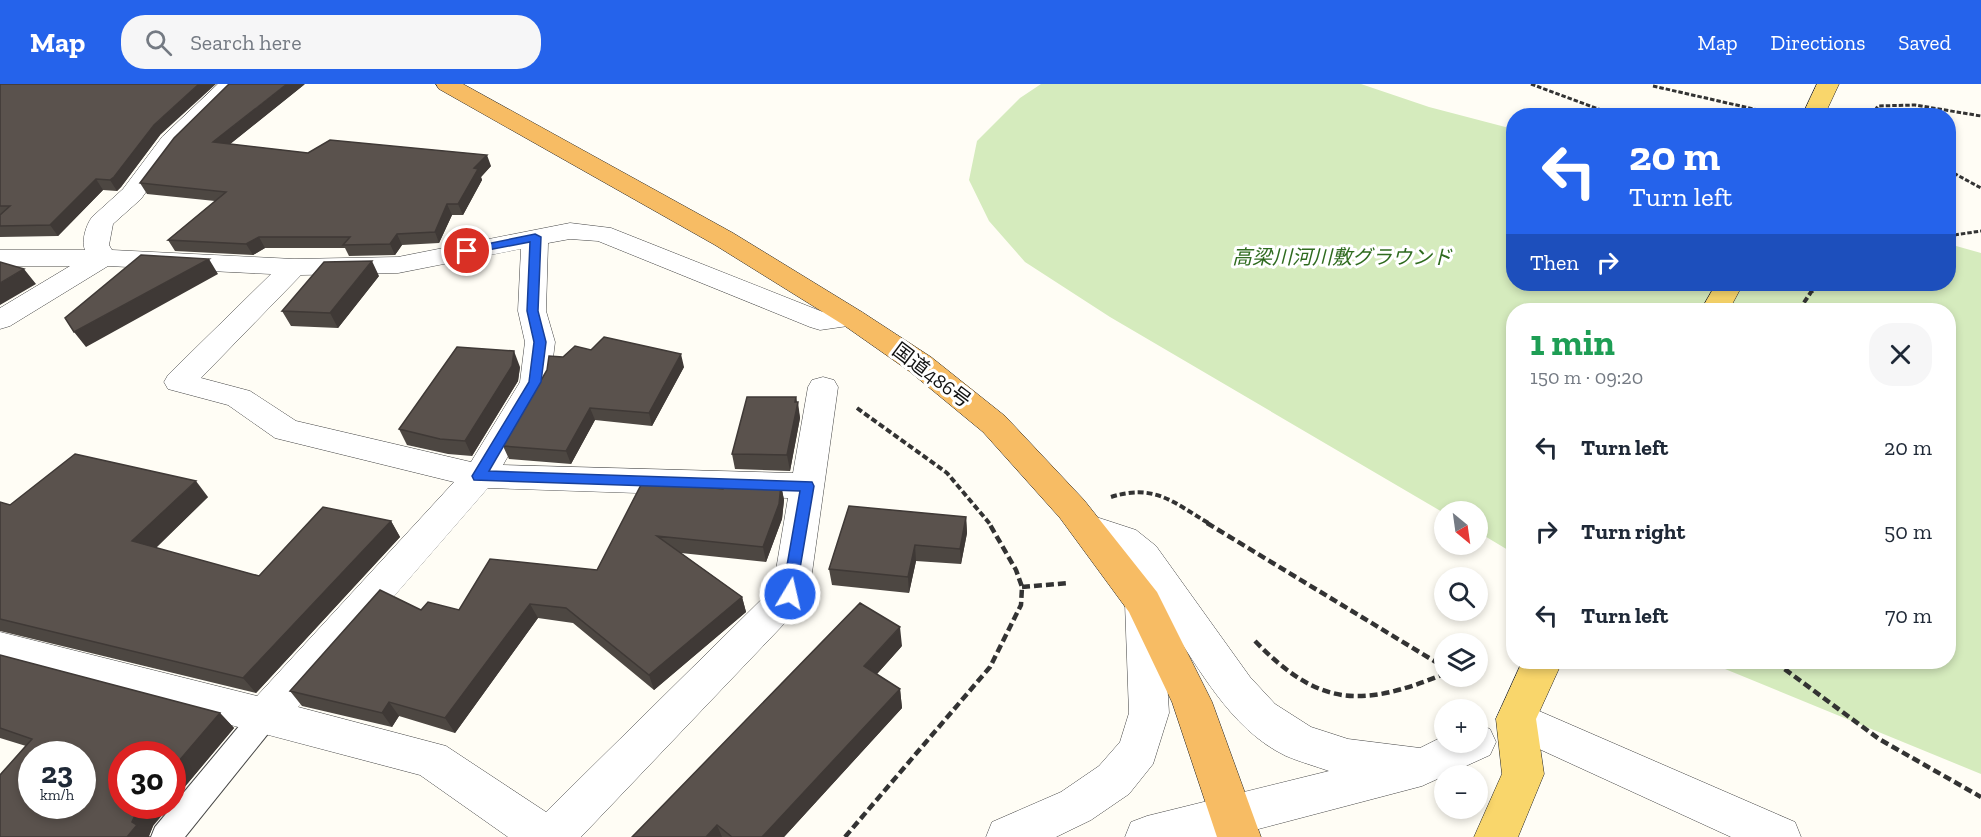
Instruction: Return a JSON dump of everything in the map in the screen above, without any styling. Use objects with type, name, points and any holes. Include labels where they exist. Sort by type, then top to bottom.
[{"type":"highway","name":"国道486号","points":[[447,84],[724,239],[852,318],[961,394],[994,424],[1080,518],[1144,603],[1192,702],[1236,826]]},
{"type":"main road","points":[[1817,108],[1828,84]]},
{"type":"main road","points":[[1496,837],[1523,774],[1516,719],[1539,669]]},
{"type":"street","points":[[102,258],[96,245],[101,222],[132,194],[170,142],[231,84]]},
{"type":"street","points":[[0,258],[102,258],[294,267],[398,265],[570,231],[602,234],[820,321],[852,318]]},
{"type":"street","points":[[265,716],[479,476],[535,382],[540,342],[532,311],[535,237]]},
{"type":"street","points":[[0,320],[102,258]]},
{"type":"street","points":[[294,267],[179,382],[239,398],[286,430],[479,476],[807,486]]},
{"type":"street","points":[[551,837],[790,594],[823,387]]},
{"type":"street","points":[[1080,518],[1123,540],[1143,556],[1236,689],[1261,717],[1299,742],[1348,758],[1422,767]]},
{"type":"street","points":[[1008,837],[1076,806],[1114,780],[1138,751],[1149,713],[1144,603]]},
{"type":"street","points":[[0,648],[431,759],[545,837]]},
{"type":"street","points":[[1488,735],[1516,719],[1779,837]]},
{"type":"street","points":[[1147,837],[1236,826],[1422,767],[1452,753]]},
{"type":"lane","points":[[166,837],[265,716]]},
{"type":"path","points":[[1531,84],[1596,108]]},
{"type":"path","points":[[1653,86],[1749,108]]},
{"type":"path","points":[[1877,108],[1895,104],[1924,108]]},
{"type":"path","points":[[1956,113],[1981,116]]},
{"type":"path","points":[[1956,174],[1981,188]]},
{"type":"path","points":[[1956,235],[1981,231]]},
{"type":"path","points":[[823,387],[882,424],[946,473],[987,519],[1016,570],[1022,587],[1021,605],[990,667],[845,837]]},
{"type":"path","points":[[1080,518],[1132,490],[1146,490],[1160,494],[1434,661]]},
{"type":"path","points":[[1022,587],[1069,583]]},
{"type":"path","points":[[1248,632],[1270,658],[1306,685],[1334,696],[1364,698],[1403,690],[1434,678]]},
{"type":"path","points":[[1784,669],[1879,740],[1981,797]]},
{"type":"green space","name":"高梁川河川敷グラウンド","points":[[1041,84],[1361,84],[1429,107],[1506,127],[1506,291],[1956,291],[1956,246],[1981,253],[1981,774],[1725,669],[1956,669],[1956,303],[1506,303],[1506,549],[1488,538],[1488,501],[1434,501],[1434,507],[1110,317],[1025,262],[989,221],[969,180],[977,141],[1020,98]]},
{"type":"building","points":[[0,84],[199,84],[154,125],[114,177],[110,180],[96,179],[50,225],[0,226],[0,215],[10,206],[0,206]]},
{"type":"building","points":[[229,84],[287,84],[213,142],[308,153],[330,140],[487,155],[474,168],[478,169],[458,204],[447,204],[435,232],[397,234],[390,244],[343,245],[350,237],[259,237],[246,244],[168,240],[226,192],[140,183],[174,138]]},
{"type":"building","points":[[141,255],[209,259],[74,332],[65,318]]},
{"type":"building","points":[[372,261],[330,313],[282,311],[324,262]]},
{"type":"building","points":[[0,262],[24,269],[0,283]]},
{"type":"building","points":[[604,337],[681,354],[649,413],[590,408],[566,451],[503,446],[547,370],[549,356],[563,357],[575,346],[591,350]]},
{"type":"building","points":[[457,347],[514,351],[512,366],[465,441],[440,439],[399,429]]},
{"type":"building","points":[[747,397],[796,397],[795,402],[798,402],[787,455],[732,454]]},
{"type":"building","points":[[75,454],[196,481],[132,541],[259,576],[323,507],[391,521],[243,678],[0,619],[0,502],[10,505]]},
{"type":"building","points":[[643,481],[723,489],[724,483],[781,485],[779,504],[763,547],[657,536],[742,597],[649,675],[566,608],[530,604],[445,718],[389,702],[382,713],[290,691],[380,590],[421,610],[428,602],[459,610],[490,559],[597,570]]},
{"type":"building","points":[[849,506],[966,517],[960,549],[915,545],[908,577],[829,569]]},
{"type":"building","points":[[860,603],[900,627],[864,666],[900,689],[762,837],[732,837],[717,825],[706,837],[632,837]]},
{"type":"building","points":[[0,655],[220,713],[186,753],[186,741],[108,741],[108,819],[133,819],[132,822],[137,825],[127,837],[0,837],[0,775],[18,755],[18,819],[96,819],[96,741],[30,741],[32,739],[0,728]]},
{"type":"route","points":[[467,251],[535,237],[532,311],[540,342],[535,382],[514,421],[479,476],[807,486],[790,594]]}]
